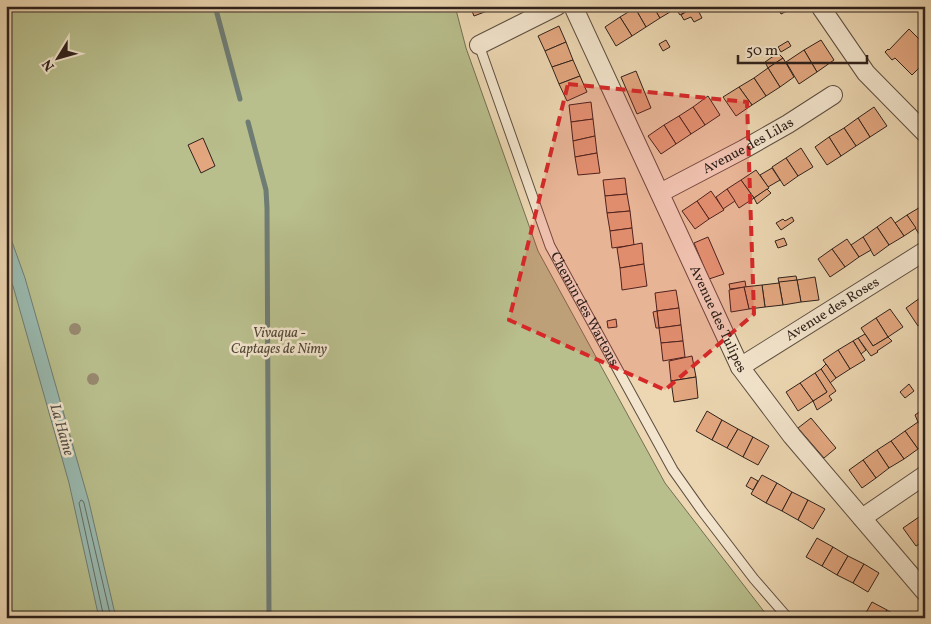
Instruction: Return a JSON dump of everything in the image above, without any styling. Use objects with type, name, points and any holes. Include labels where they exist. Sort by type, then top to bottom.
[{"type":"street","name":"Chemin des Wartons","points":[[479,45],[557,6]]},
{"type":"street","name":"Avenue des Tulipes","points":[[573,6],[740,367],[792,436],[925,592]]},
{"type":"street","points":[[820,6],[866,74],[925,133]]},
{"type":"street","name":"Avenue des Lilas","points":[[660,193],[751,145],[833,95]]},
{"type":"street","name":"Avenue des Roses","points":[[740,367],[925,252]]},
{"type":"street","points":[[862,518],[925,475]]},
{"type":"lane","name":"Chemin des Wartons","points":[[479,45],[550,246],[673,470],[754,579],[788,618]]},
{"type":"highlighted area","points":[[568,84],[747,102],[754,314],[665,390],[509,320]]},
{"type":"green space","name":"Vivaqua - Captages de Nimy","points":[[6,6],[455,6],[466,48],[538,251],[665,483],[769,618],[6,618]]},
{"type":"water","name":"La Haine","points":[[6,225],[25,278],[89,502],[116,618],[99,618],[69,483],[13,286],[6,268]]},
{"type":"building","points":[[470,6],[494,6],[495,8],[474,16]]},
{"type":"building","points":[[637,6],[653,6],[660,18],[646,27],[635,8]]},
{"type":"building","points":[[653,6],[674,6],[675,9],[660,18]]},
{"type":"building","points":[[674,6],[695,6],[680,15]]},
{"type":"building","points":[[695,6],[699,6],[702,18],[694,22],[691,17],[684,20],[681,15]]},
{"type":"building","points":[[777,6],[795,6],[795,7],[781,14]]},
{"type":"building","points":[[635,8],[646,27],[632,36],[620,17]]},
{"type":"building","points":[[620,17],[632,36],[616,46],[605,27]]},
{"type":"building","points":[[559,26],[566,42],[545,51],[538,36]]},
{"type":"building","points":[[909,29],[925,45],[925,62],[912,75],[895,58],[892,60],[885,52]]},
{"type":"building","points":[[666,40],[670,47],[663,51],[659,44]]},
{"type":"building","points":[[821,40],[834,60],[817,72],[804,50]]},
{"type":"building","points":[[788,41],[791,46],[781,52],[778,47]]},
{"type":"building","points":[[566,42],[573,60],[552,67],[545,51]]},
{"type":"building","points":[[804,50],[817,72],[799,84],[786,62]]},
{"type":"building","points":[[778,53],[783,58],[768,68],[765,62]]},
{"type":"building","points":[[783,58],[794,77],[780,87],[768,68]]},
{"type":"building","points":[[573,60],[580,76],[559,84],[552,67]]},
{"type":"building","points":[[768,68],[780,87],[766,96],[754,78]]},
{"type":"building","points":[[636,71],[651,108],[637,114],[621,77]]},
{"type":"building","points":[[580,76],[587,92],[567,101],[559,84]]},
{"type":"building","points":[[754,78],[766,96],[752,105],[739,87]]},
{"type":"building","points":[[739,87],[752,105],[736,116],[723,97]]},
{"type":"building","points":[[708,96],[720,115],[705,125],[693,107]]},
{"type":"building","points":[[591,102],[593,119],[571,122],[569,105]]},
{"type":"building","points":[[693,107],[705,125],[691,134],[679,116]]},
{"type":"building","points":[[874,107],[887,126],[870,137],[858,118]]},
{"type":"building","points":[[679,116],[691,134],[676,144],[664,125]]},
{"type":"building","points":[[858,118],[870,137],[856,146],[844,128]]},
{"type":"building","points":[[593,119],[595,136],[573,141],[571,122]]},
{"type":"building","points":[[664,125],[676,144],[661,154],[648,136]]},
{"type":"building","points":[[844,128],[856,146],[841,156],[829,137]]},
{"type":"building","points":[[595,136],[597,153],[575,157],[573,141]]},
{"type":"building","points":[[829,137],[841,156],[827,165],[815,147]]},
{"type":"building","points":[[203,138],[215,166],[201,173],[188,145]]},
{"type":"building","points":[[801,148],[813,167],[798,176],[786,158]]},
{"type":"building","points":[[597,153],[600,173],[578,175],[575,157]]},
{"type":"building","points":[[786,158],[798,176],[784,186],[772,167]]},
{"type":"building","points":[[772,168],[780,180],[768,187],[760,175]]},
{"type":"building","points":[[756,170],[769,188],[754,198],[741,180]]},
{"type":"building","points":[[625,178],[627,194],[605,196],[603,180]]},
{"type":"building","points":[[741,180],[754,198],[739,208],[727,189]]},
{"type":"building","points":[[727,189],[735,201],[723,209],[716,197]]},
{"type":"building","points":[[767,189],[771,193],[757,204],[754,198]]},
{"type":"building","points":[[711,191],[724,210],[709,219],[697,201]]},
{"type":"building","points":[[627,194],[630,211],[607,213],[605,196]]},
{"type":"building","points":[[697,201],[709,219],[695,229],[682,211]]},
{"type":"building","points":[[922,206],[925,211],[925,230],[919,234],[907,215]]},
{"type":"building","points":[[630,211],[632,228],[610,231],[607,213]]},
{"type":"building","points":[[907,215],[916,228],[904,236],[895,223]]},
{"type":"building","points":[[792,217],[794,221],[781,230],[776,223],[783,219],[785,221]]},
{"type":"building","points":[[891,217],[904,236],[889,245],[877,227]]},
{"type":"building","points":[[877,227],[889,245],[874,256],[863,237]]},
{"type":"building","points":[[632,228],[634,245],[612,248],[610,231]]},
{"type":"building","points":[[708,237],[724,274],[709,279],[694,243]]},
{"type":"building","points":[[863,237],[871,250],[859,257],[851,245]]},
{"type":"building","points":[[784,238],[787,245],[778,248],[775,241]]},
{"type":"building","points":[[847,239],[859,257],[845,267],[832,249]]},
{"type":"building","points":[[642,243],[644,264],[620,268],[617,248]]},
{"type":"building","points":[[832,249],[845,267],[830,277],[818,259]]},
{"type":"building","points":[[644,264],[647,286],[622,290],[620,268]]},
{"type":"building","points":[[796,276],[797,280],[779,283],[778,278]]},
{"type":"building","points":[[815,277],[819,300],[801,302],[797,280]]},
{"type":"building","points":[[797,280],[801,302],[783,305],[779,282]]},
{"type":"building","points":[[745,281],[746,287],[730,289],[729,284]]},
{"type":"building","points":[[779,283],[783,305],[765,307],[762,285]]},
{"type":"building","points":[[762,285],[765,307],[749,309],[744,287]]},
{"type":"building","points":[[744,287],[749,309],[731,312],[729,290]]},
{"type":"building","points":[[676,290],[679,308],[657,311],[655,293]]},
{"type":"building","points":[[920,298],[925,305],[925,322],[918,326],[906,308]]},
{"type":"building","points":[[679,308],[681,325],[659,328],[657,311]]},
{"type":"building","points":[[890,309],[903,327],[888,337],[876,318]]},
{"type":"building","points":[[657,311],[659,328],[656,328],[653,312]]},
{"type":"building","points":[[876,318],[888,337],[873,346],[861,328]]},
{"type":"building","points":[[616,319],[617,327],[608,328],[607,321]]},
{"type":"building","points":[[681,325],[683,341],[661,343],[659,328]]},
{"type":"building","points":[[865,334],[873,346],[888,337],[892,341],[871,356],[858,338]]},
{"type":"building","points":[[858,338],[866,350],[861,354],[853,341]]},
{"type":"building","points":[[683,341],[685,357],[663,361],[661,343]]},
{"type":"building","points":[[853,341],[865,360],[850,369],[838,350]]},
{"type":"building","points":[[838,350],[850,369],[836,378],[823,360]]},
{"type":"building","points":[[692,356],[696,377],[671,381],[669,361]]},
{"type":"building","points":[[826,364],[836,378],[830,383],[821,369]]},
{"type":"building","points":[[821,369],[836,391],[829,396],[832,400],[817,410],[813,401],[827,392],[815,373]]},
{"type":"building","points":[[815,373],[827,392],[813,401],[800,383]]},
{"type":"building","points":[[696,377],[698,398],[674,402],[671,381]]},
{"type":"building","points":[[800,383],[813,401],[798,411],[786,392]]},
{"type":"building","points":[[909,384],[914,391],[905,398],[900,392]]},
{"type":"building","points":[[925,408],[925,418],[918,422],[915,415]]},
{"type":"building","points":[[707,411],[722,420],[712,440],[696,431]]},
{"type":"building","points":[[811,418],[836,448],[824,458],[798,428]]},
{"type":"building","points":[[722,420],[738,429],[727,448],[712,440]]},
{"type":"building","points":[[918,422],[925,432],[925,444],[918,449],[905,431]]},
{"type":"building","points":[[738,429],[753,437],[743,457],[727,448]]},
{"type":"building","points":[[905,431],[918,449],[904,459],[891,441]]},
{"type":"building","points":[[753,437],[769,446],[758,465],[743,457]]},
{"type":"building","points":[[891,441],[904,459],[889,468],[877,450]]},
{"type":"building","points":[[877,450],[889,468],[876,478],[863,460]]},
{"type":"building","points":[[863,460],[876,478],[862,488],[849,470]]},
{"type":"building","points":[[762,475],[777,483],[766,503],[751,494]]},
{"type":"building","points":[[751,477],[758,481],[753,490],[746,486]]},
{"type":"building","points":[[777,483],[792,492],[782,511],[766,503]]},
{"type":"building","points":[[792,492],[808,500],[798,520],[782,511]]},
{"type":"building","points":[[808,500],[825,509],[813,529],[798,520]]},
{"type":"building","points":[[919,517],[925,525],[925,540],[916,546],[903,528]]},
{"type":"building","points":[[817,538],[833,547],[822,566],[806,557]]},
{"type":"building","points":[[833,547],[848,556],[837,575],[822,566]]},
{"type":"building","points":[[848,556],[864,564],[853,583],[837,575]]},
{"type":"building","points":[[864,564],[879,573],[868,592],[853,583]]},
{"type":"building","points":[[872,602],[887,610],[883,618],[863,618]]},
{"type":"building","points":[[887,610],[901,618],[883,618]]},
{"type":"waterway","points":[[215,6],[240,99]]},
{"type":"waterway","points":[[248,122],[266,190],[267,208],[269,618]]}]
